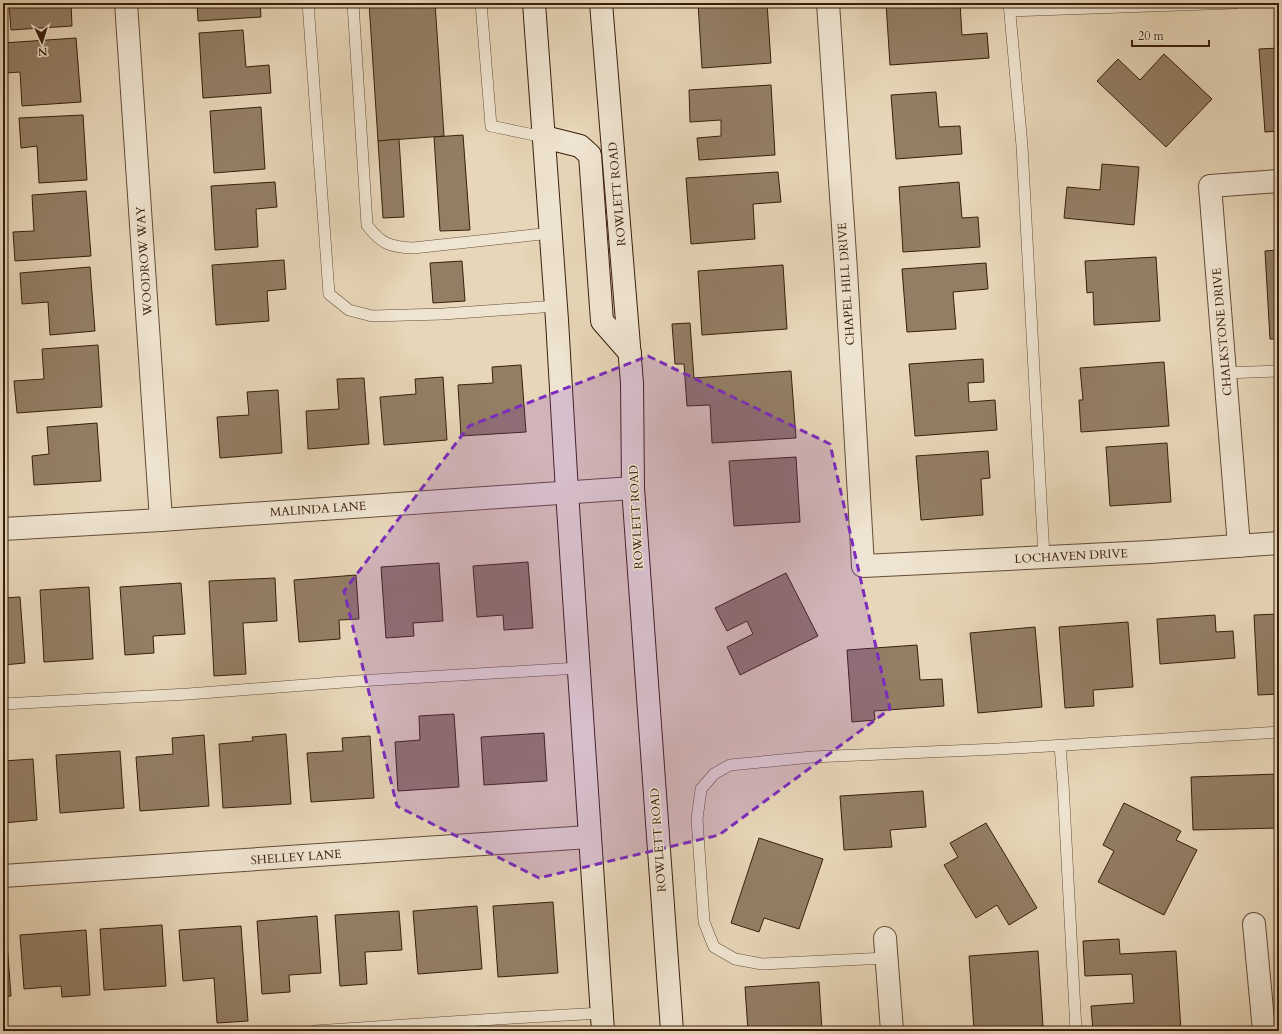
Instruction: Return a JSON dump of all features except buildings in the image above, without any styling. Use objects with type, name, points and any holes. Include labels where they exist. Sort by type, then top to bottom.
[{"type":"street","name":"WOODROW WAY","points":[[126,3],[162,520]]},
{"type":"street","points":[[534,3],[556,306],[589,838],[603,1022]]},
{"type":"street","name":"ROWLETT ROAD","points":[[601,3],[630,353],[632,383],[633,488],[672,1031]]},
{"type":"street","name":"CHAPEL HILL DRIVE","points":[[828,3],[846,270],[863,566]]},
{"type":"street","points":[[544,137],[580,146],[590,155],[602,321],[630,353]]},
{"type":"street","name":"CHALKSTONE DRIVE","points":[[1239,546],[1210,186],[1279,182]]},
{"type":"street","name":"MALINDA LANE","points":[[3,529],[162,520],[633,488]]},
{"type":"street","name":"LOCHAVEN DRIVE","points":[[863,566],[1150,552],[1279,543]]},
{"type":"street","name":"SHELLEY LANE","points":[[3,876],[589,838]]},
{"type":"street","points":[[1254,924],[1264,1031]]},
{"type":"street","points":[[886,948],[892,1031]]},
{"type":"lane","points":[[308,3],[329,294],[349,310],[372,316],[443,314],[556,306]]},
{"type":"lane","points":[[353,3],[367,225],[376,236],[396,247],[413,248],[551,233]]},
{"type":"lane","points":[[482,3],[490,126],[544,137]]},
{"type":"lane","points":[[1044,557],[1022,146],[1009,7],[1235,3]]},
{"type":"lane","points":[[1225,373],[1279,371]]},
{"type":"lane","points":[[3,704],[188,694],[357,681],[579,668]]},
{"type":"lane","points":[[886,948],[762,964],[735,959],[714,947],[704,922],[697,819],[701,789],[714,774],[730,765],[812,757],[1060,746],[1279,732]]},
{"type":"lane","points":[[1060,746],[1076,1031]]},
{"type":"lane","points":[[314,1031],[496,1018],[603,1022]]},
{"type":"highlighted area","points":[[648,356],[830,444],[890,709],[719,835],[539,878],[397,806],[344,591],[469,426]]}]
